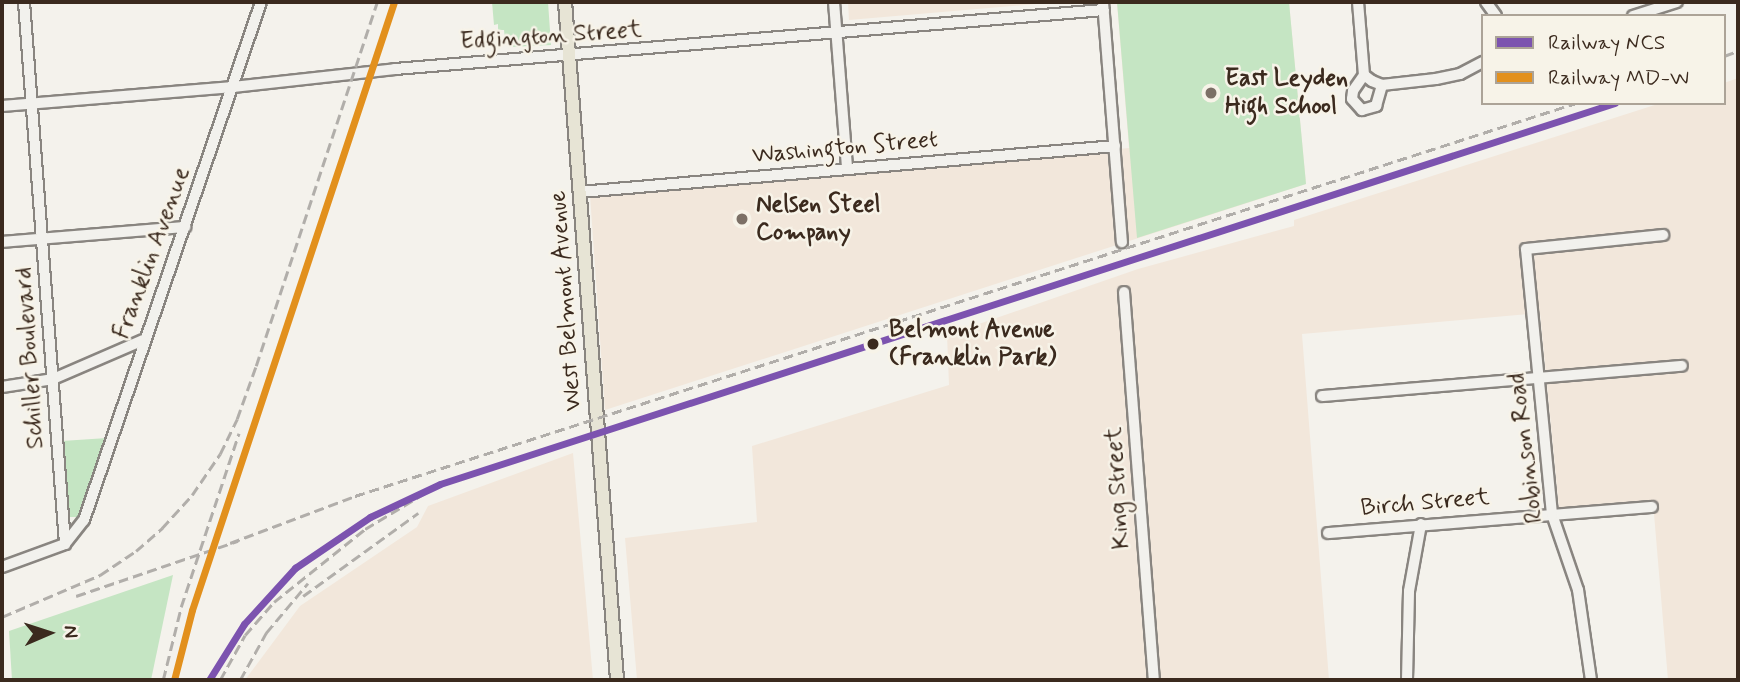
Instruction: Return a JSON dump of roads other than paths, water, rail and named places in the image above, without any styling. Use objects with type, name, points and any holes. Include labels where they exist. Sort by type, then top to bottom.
[{"type":"main road","name":"West Belmont Avenue","points":[[565,2],[617,680]]},
{"type":"street","name":"Schiller Boulevard","points":[[23,2],[65,544]]},
{"type":"street","name":"Franklin Avenue","points":[[65,544],[84,520],[261,2]]},
{"type":"street","points":[[834,2],[847,168]]},
{"type":"street","points":[[1358,2],[1373,80],[1460,74],[1481,63]]},
{"type":"street","points":[[1650,6],[1677,2]]},
{"type":"street","name":"Edgington Street","points":[[2,106],[233,87],[395,69],[836,33],[1104,6]]},
{"type":"street","points":[[1104,6],[1122,242]]},
{"type":"street","name":"Washington Street","points":[[580,192],[1115,146]]},
{"type":"street","points":[[2,242],[185,227]]},
{"type":"street","name":"Robinson Road","points":[[1591,680],[1578,590],[1552,514],[1526,249],[1662,235]]},
{"type":"street","name":"King Street","points":[[1124,292],[1154,680]]},
{"type":"street","points":[[2,387],[53,379],[144,340]]},
{"type":"street","points":[[1322,396],[1682,366]]},
{"type":"street","name":"Birch Street","points":[[1328,533],[1652,507]]},
{"type":"street","points":[[1407,680],[1409,591],[1421,524]]},
{"type":"street","points":[[2,567],[65,544]]},
{"type":"railway","points":[[2,617],[100,575],[136,551],[162,528],[192,495],[220,454],[237,419],[256,366],[377,2]]},
{"type":"railway","points":[[1726,55],[1738,51]]},
{"type":"railway","points":[[230,543],[355,496],[1570,105]]},
{"type":"railway","points":[[163,680],[181,607],[239,433]]},
{"type":"railway","points":[[220,680],[245,635],[274,602],[365,529],[440,484]]},
{"type":"railway","points":[[303,596],[418,513]]},
{"type":"railway","points":[[76,596],[238,541]]},
{"type":"railway","points":[[240,680],[266,633],[308,583]]},
{"type":"rail line","name":"MD-W","points":[[174,680],[192,610],[394,2]]},
{"type":"rail line","name":"NCS","points":[[209,680],[244,624],[295,568],[370,517],[440,484],[1609,105]]},
{"type":"place","name":"East Leyden High School","points":[[1211,93]]},
{"type":"place","name":"Nelsen Steel Company","points":[[742,219]]},
{"type":"place","name":"Belmont Avenue (Franklin Park)","points":[[873,344]]}]
